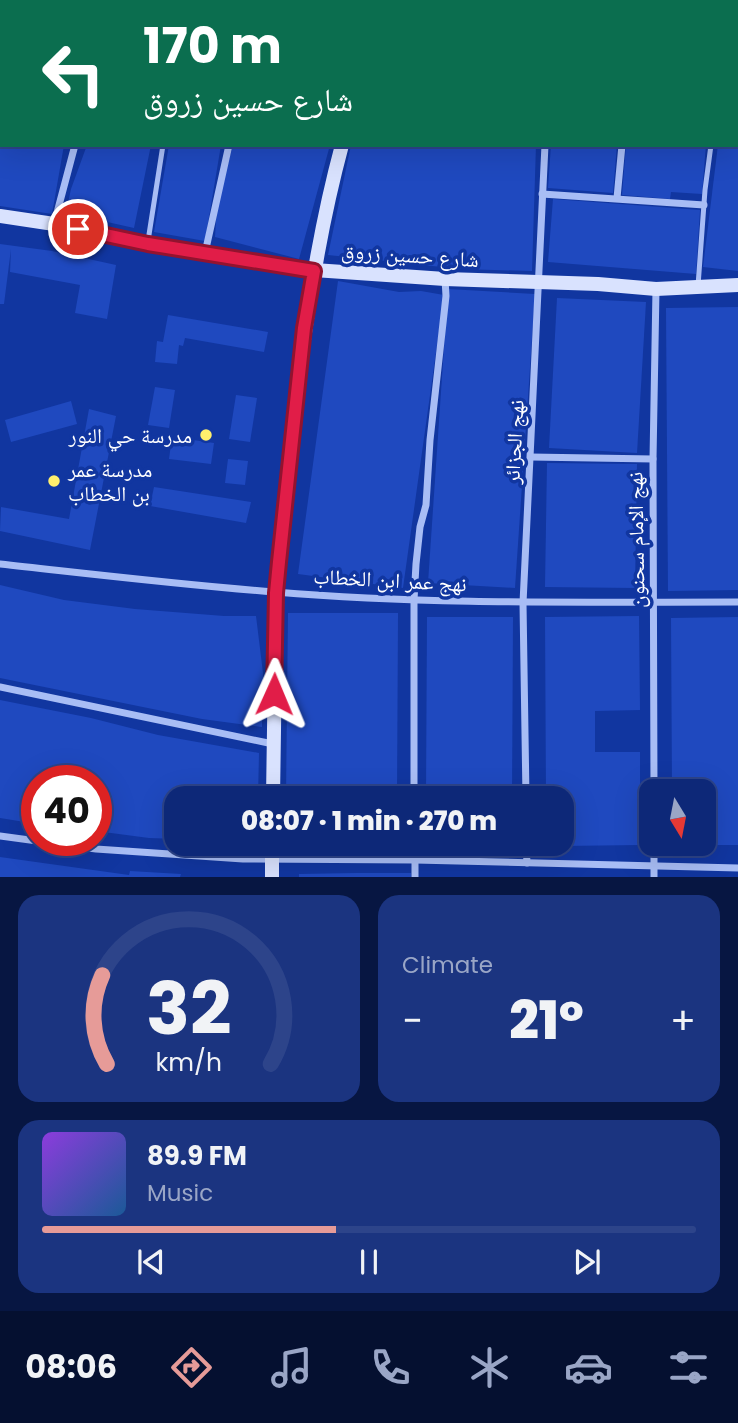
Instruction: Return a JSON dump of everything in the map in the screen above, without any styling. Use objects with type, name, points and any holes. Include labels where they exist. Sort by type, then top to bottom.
[{"type":"street","points":[[54,224],[74,147]]},
{"type":"street","points":[[205,254],[229,147]]},
{"type":"street","points":[[273,786],[276,593],[304,328],[332,182],[341,147]]},
{"type":"street","name":"نهج الجزائر","points":[[526,786],[523,603],[545,147]]},
{"type":"street","points":[[617,198],[622,147]]},
{"type":"street","points":[[542,194],[704,205]]},
{"type":"street","name":"شارع حسين زروق","points":[[0,216],[314,271],[656,289],[738,285]]},
{"type":"street","points":[[414,786],[416,564],[426,505],[430,440],[446,296],[445,279]]},
{"type":"street","name":"نهج الإمام سحنون","points":[[654,779],[653,459],[656,289]]},
{"type":"street","points":[[531,457],[653,459]]},
{"type":"street","name":"نهج عمر ابن الخطاب","points":[[0,564],[276,593],[414,600],[523,603],[738,601]]},
{"type":"street","points":[[0,687],[274,744]]},
{"type":"street","points":[[0,836],[96,849],[243,859],[415,860],[738,868]]},
{"type":"street","points":[[415,856],[415,877]]},
{"type":"street","points":[[527,856],[527,863]]},
{"type":"street","points":[[654,856],[654,877]]},
{"type":"street","points":[[272,859],[272,877]]},
{"type":"lane","points":[[148,244],[163,147]]},
{"type":"lane","points":[[698,286],[711,147]]},
{"type":"building","points":[[0,147],[64,147],[52,214],[0,206]]},
{"type":"building","points":[[86,147],[151,147],[134,228],[94,219],[65,217],[71,189]]},
{"type":"building","points":[[169,147],[221,147],[205,241],[154,232]]},
{"type":"building","points":[[232,147],[329,147],[299,259],[215,237],[217,204]]},
{"type":"building","points":[[351,147],[536,147],[532,271],[461,269],[328,255]]},
{"type":"building","points":[[551,147],[617,147],[613,193],[548,188]]},
{"type":"building","points":[[626,147],[706,147],[702,194],[671,192],[670,199],[622,195]]},
{"type":"building","points":[[718,147],[738,147],[738,271],[703,267]]},
{"type":"building","points":[[553,199],[700,210],[696,274],[548,262]]},
{"type":"building","points":[[0,244],[52,251],[116,265],[107,319],[75,313],[80,285],[10,272],[11,249],[4,304],[0,304]]},
{"type":"building","points":[[338,281],[399,292],[421,291],[444,295],[403,588],[298,574]]},
{"type":"building","points":[[448,289],[535,294],[515,588],[428,583]]},
{"type":"building","points":[[557,298],[646,302],[637,453],[549,448]]},
{"type":"building","points":[[738,307],[738,590],[668,591],[666,308]]},
{"type":"building","points":[[168,315],[268,332],[264,352],[185,338],[183,346],[179,345],[177,364],[155,362],[157,341],[163,342]]},
{"type":"building","points":[[155,387],[175,390],[169,428],[148,425]]},
{"type":"building","points":[[236,395],[257,398],[250,442],[229,439]]},
{"type":"building","points":[[71,401],[77,424],[11,442],[5,420]]},
{"type":"building","points":[[89,409],[116,416],[90,550],[0,531],[1,507],[69,519]]},
{"type":"building","points":[[172,437],[214,443],[211,464],[169,459]]},
{"type":"building","points":[[228,459],[248,461],[245,485],[225,483]]},
{"type":"building","points":[[547,463],[637,464],[635,588],[545,587]]},
{"type":"building","points":[[154,487],[251,502],[246,523],[150,506]]},
{"type":"building","points":[[0,585],[64,600],[135,609],[256,616],[263,673],[262,727],[202,719],[0,678]]},
{"type":"building","points":[[288,613],[398,613],[397,786],[286,786]]},
{"type":"building","points":[[639,616],[640,710],[595,711],[595,752],[640,752],[639,845],[574,846],[574,786],[546,786],[545,617]]},
{"type":"building","points":[[427,617],[513,617],[512,786],[426,786]]},
{"type":"building","points":[[738,617],[738,845],[716,845],[716,779],[672,779],[671,618]]},
{"type":"building","points":[[0,700],[91,718],[158,735],[259,753],[258,786],[164,786],[164,839],[112,833],[112,765],[21,765],[21,821],[0,818]]},
{"type":"building","points":[[0,857],[129,875],[130,871],[181,874],[180,877],[0,877]]},
{"type":"building","points":[[411,873],[411,877],[299,877],[299,874]]},
{"type":"place","name":"مدرسة حي النور","points":[[206,435]]},
{"type":"place","name":"مدرسة عمر بن الخطاب","points":[[54,481]]},
{"type":"route","points":[[78,229],[148,244],[314,271],[304,328],[276,593],[274,694]]}]
